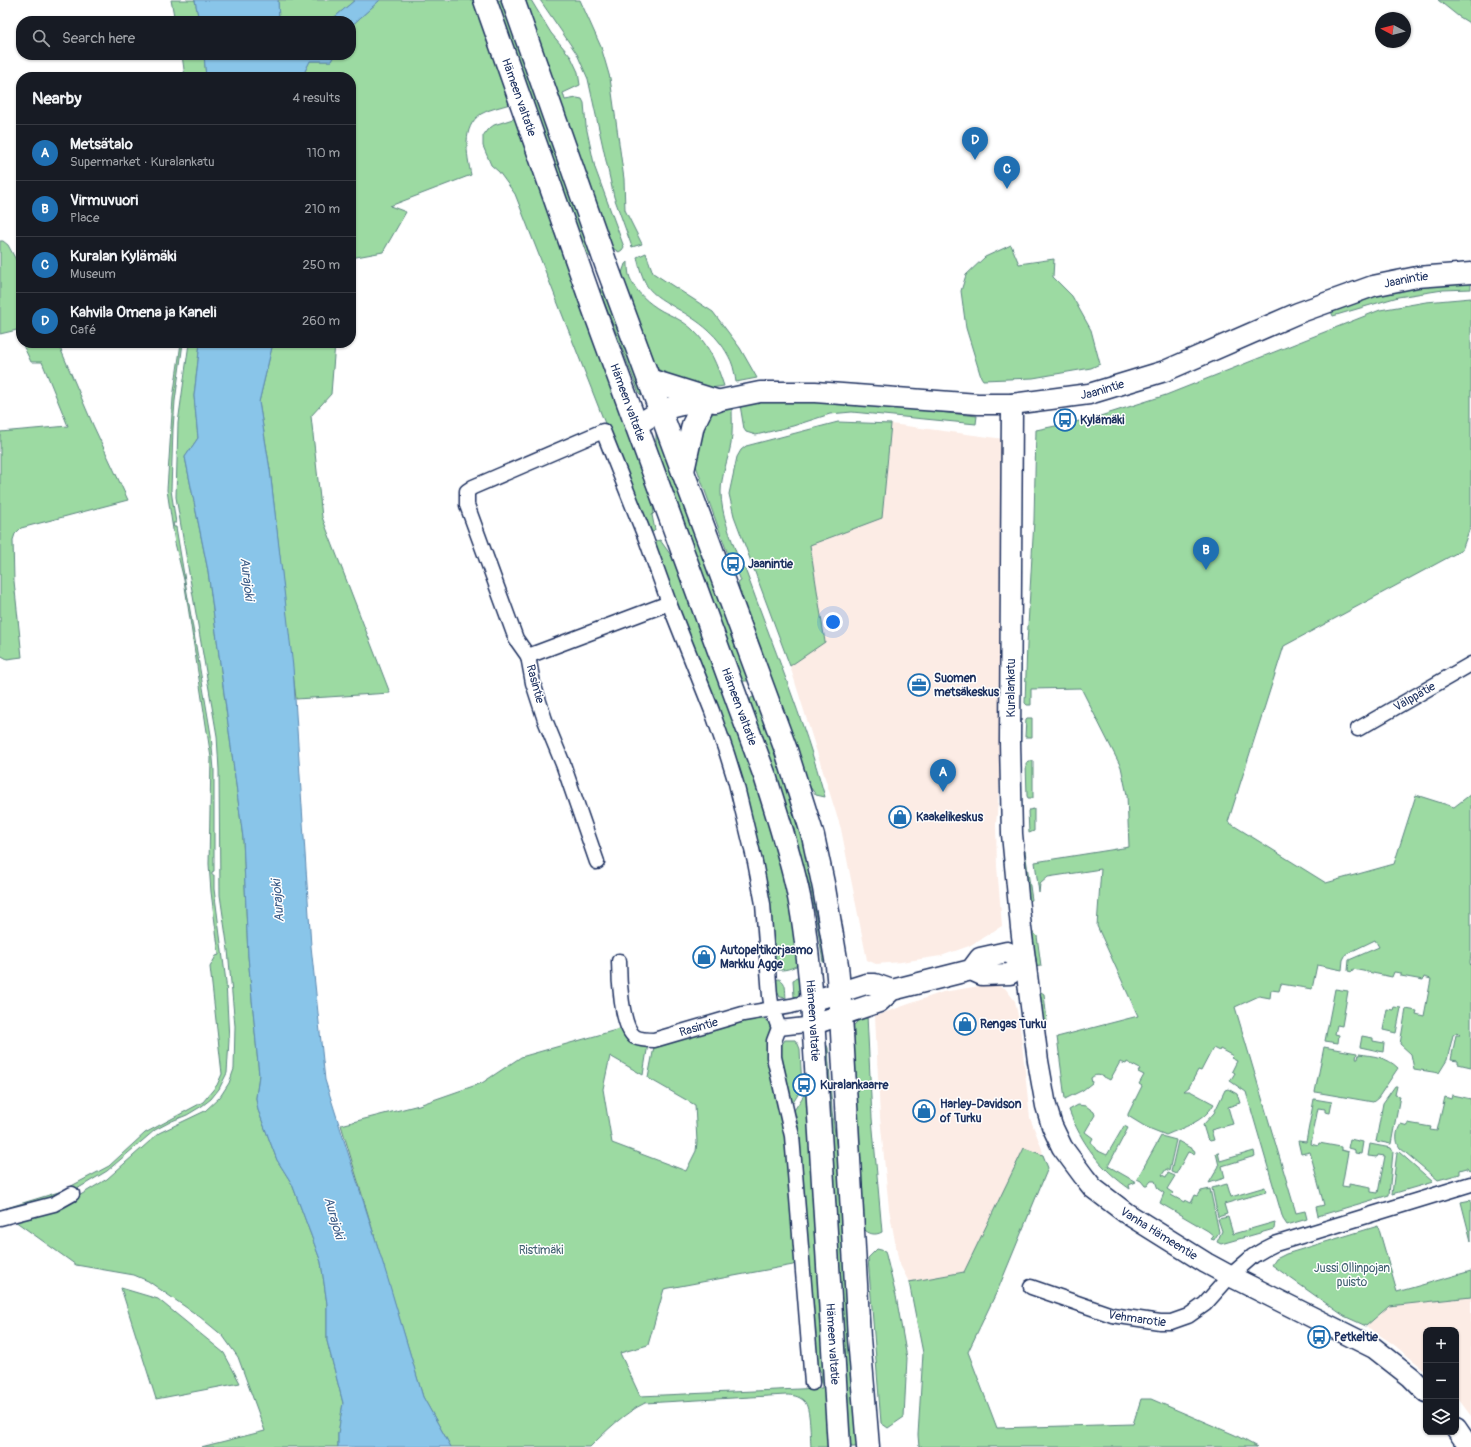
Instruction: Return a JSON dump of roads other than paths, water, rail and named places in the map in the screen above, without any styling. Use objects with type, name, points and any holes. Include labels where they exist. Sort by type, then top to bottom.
[{"type":"highway","name":"Hämeen valtatie","points":[[485,0],[593,307],[766,779],[783,835],[799,898],[810,969],[839,1447]]},
{"type":"highway","points":[[513,0],[606,264],[786,750],[813,836],[824,888],[837,966],[859,1338],[868,1447]]},
{"type":"highway","points":[[649,380],[709,405],[693,425],[683,471]]},
{"type":"street","name":"Jaanintie","points":[[636,425],[663,416],[760,392],[808,392],[978,404],[1012,404],[1089,394],[1165,371],[1298,313],[1373,286],[1417,277],[1471,273]]},
{"type":"street","name":"Kuralankatu","points":[[1012,404],[1010,742],[1012,834],[1025,966]]},
{"type":"street","name":"Rasintie","points":[[597,862],[563,764],[532,683],[528,656],[516,639],[467,505],[467,491],[473,487],[603,431],[646,539],[669,603]]},
{"type":"street","points":[[528,656],[669,603],[722,740],[738,790],[755,862],[762,904],[772,1009],[779,1028],[774,1041],[774,1057],[792,1136],[812,1383]]},
{"type":"street","name":"Välppätie","points":[[1358,729],[1471,664]]},
{"type":"street","name":"Rasintie","points":[[619,961],[619,983],[622,1002],[630,1032],[638,1038],[654,1040],[737,1016],[791,1006],[839,992]]},
{"type":"street","points":[[779,1028],[814,1024],[879,1002],[892,990],[971,970],[982,975],[1010,974],[1025,966]]},
{"type":"street","name":"Vanha Hämeentie","points":[[1025,966],[1038,1061],[1046,1106],[1057,1136],[1071,1161],[1093,1188],[1126,1213],[1206,1263],[1374,1348],[1411,1376],[1423,1389]]},
{"type":"street","points":[[839,992],[866,984],[875,984],[892,990]]},
{"type":"street","points":[[1230,1276],[1265,1248],[1275,1244],[1471,1184]]},
{"type":"street","points":[[0,1218],[54,1204],[72,1194]]},
{"type":"street","name":"Vehmarotie","points":[[1031,1287],[1112,1315],[1160,1322],[1171,1322],[1188,1316],[1205,1304],[1230,1276]]},
{"type":"street","points":[[1459,1432],[1469,1447]]},
{"type":"water","points":[[195,0],[278,0],[279,16],[198,16]]},
{"type":"water","points":[[355,0],[380,0],[356,22],[356,16],[336,16]]},
{"type":"water","points":[[204,60],[332,60],[310,61],[304,72],[206,72]]},
{"type":"water","name":"Aurajoki","points":[[199,348],[272,348],[259,402],[270,470],[293,667],[311,946],[325,1080],[387,1276],[423,1397],[451,1447],[338,1447],[338,1434],[343,1403],[327,1341],[327,1304],[321,1262],[292,1184],[277,1160],[258,1110],[256,1098],[259,1075],[248,956],[243,838],[208,571],[185,457],[198,438],[194,396]]},
{"type":"place","name":"Kahvila Omena ja Kaneli","points":[[975,160]]},
{"type":"place","name":"Kuralan Kylämäki","points":[[1007,189]]},
{"type":"place","name":"Kylämäki","points":[[1065,420]]},
{"type":"place","name":"Jaanintie","points":[[733,564]]},
{"type":"place","name":"Virmuvuori","points":[[1206,570]]},
{"type":"place","name":"Suomen metsäkeskus","points":[[919,685]]},
{"type":"place","name":"Metsätalo","points":[[943,792]]},
{"type":"place","name":"Kaakelikeskus","points":[[900,817]]},
{"type":"place","name":"Autopeltikorjaamo Markku Agge","points":[[704,957]]},
{"type":"place","name":"Rengas Turku","points":[[965,1024]]},
{"type":"place","name":"Kuralankaarre","points":[[804,1085]]},
{"type":"place","name":"Harley-Davidson of Turku","points":[[924,1111]]},
{"type":"place","name":"Petkeltie","points":[[1319,1337]]},
{"type":"park label","name":"Ristimäki","points":[[541,1250]]},
{"type":"park label","name":"Jussi Ollinpojan puisto","points":[[1352,1275]]}]
